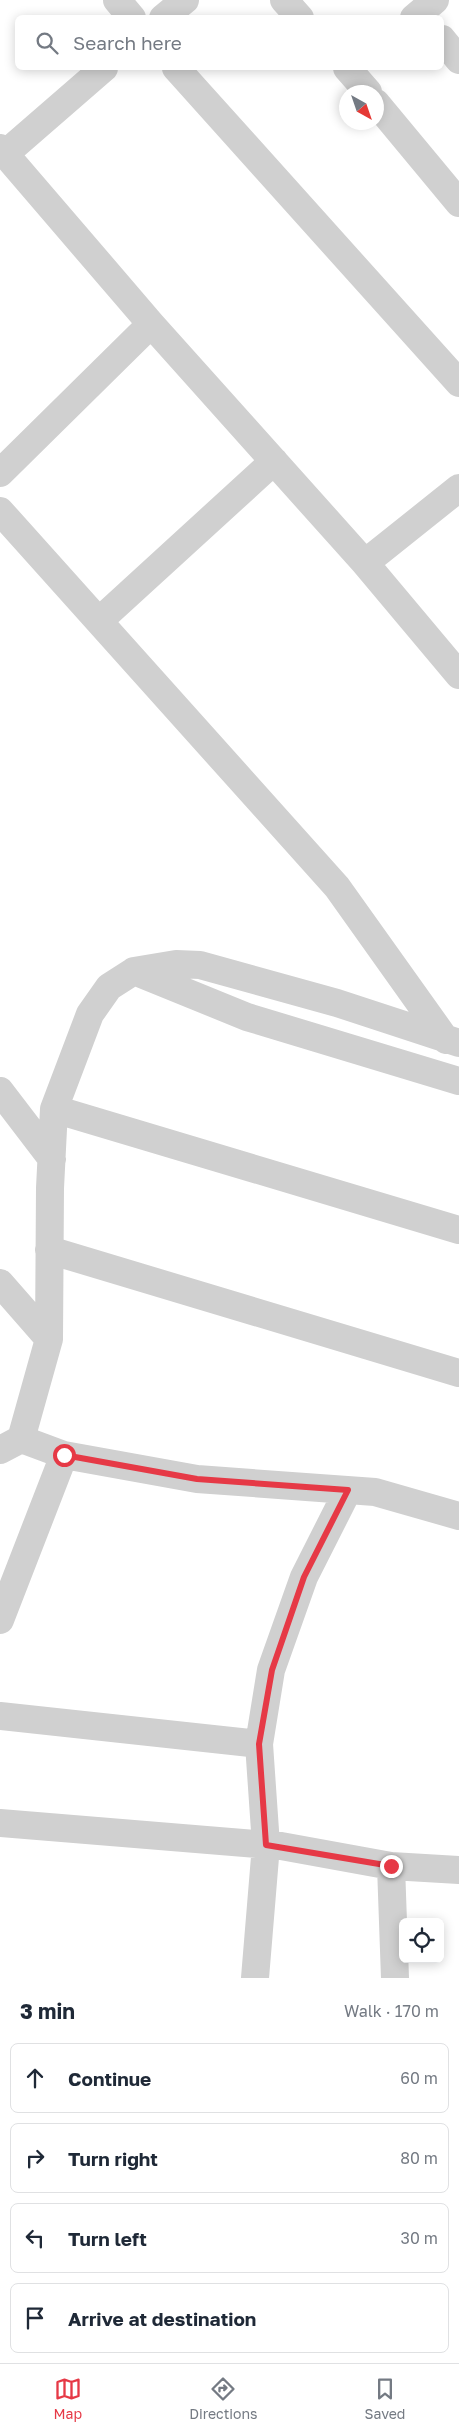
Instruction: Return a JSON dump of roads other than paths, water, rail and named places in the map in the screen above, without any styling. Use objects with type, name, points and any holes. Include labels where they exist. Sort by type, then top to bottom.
[{"type":"street","points":[[117,0],[130,15]]},
{"type":"street","points":[[167,15],[185,0]]},
{"type":"street","points":[[284,0],[297,15]]},
{"type":"street","points":[[444,41],[459,60]]},
{"type":"street","points":[[102,70],[3,151],[151,324],[365,563],[457,670]]},
{"type":"street","points":[[178,70],[459,383]]},
{"type":"street","points":[[351,70],[363,85]]},
{"type":"street","points":[[384,113],[459,203]]},
{"type":"street","points":[[0,473],[151,324]]},
{"type":"street","points":[[99,621],[274,461]]},
{"type":"street","points":[[365,563],[459,488]]},
{"type":"street","points":[[0,511],[337,887],[453,1042]]},
{"type":"street","points":[[453,1042],[337,1003],[200,965],[176,964],[134,971],[109,987],[90,1014],[54,1109],[49,1250],[49,1339],[10,1445],[197,1479],[375,1492],[459,1516]]},
{"type":"street","points":[[134,971],[247,1017],[459,1081]]},
{"type":"street","points":[[0,1090],[52,1159]]},
{"type":"street","points":[[54,1109],[459,1230]]},
{"type":"street","points":[[49,1250],[459,1373]]},
{"type":"street","points":[[0,1283],[49,1339]]},
{"type":"street","points":[[0,1620],[64,1455]]},
{"type":"street","points":[[255,1978],[266,1845],[259,1744],[272,1670],[304,1577],[348,1490]]},
{"type":"street","points":[[0,1716],[259,1744]]},
{"type":"street","points":[[0,1823],[266,1845],[391,1866],[459,1870]]},
{"type":"street","points":[[391,1866],[395,1978]]}]
